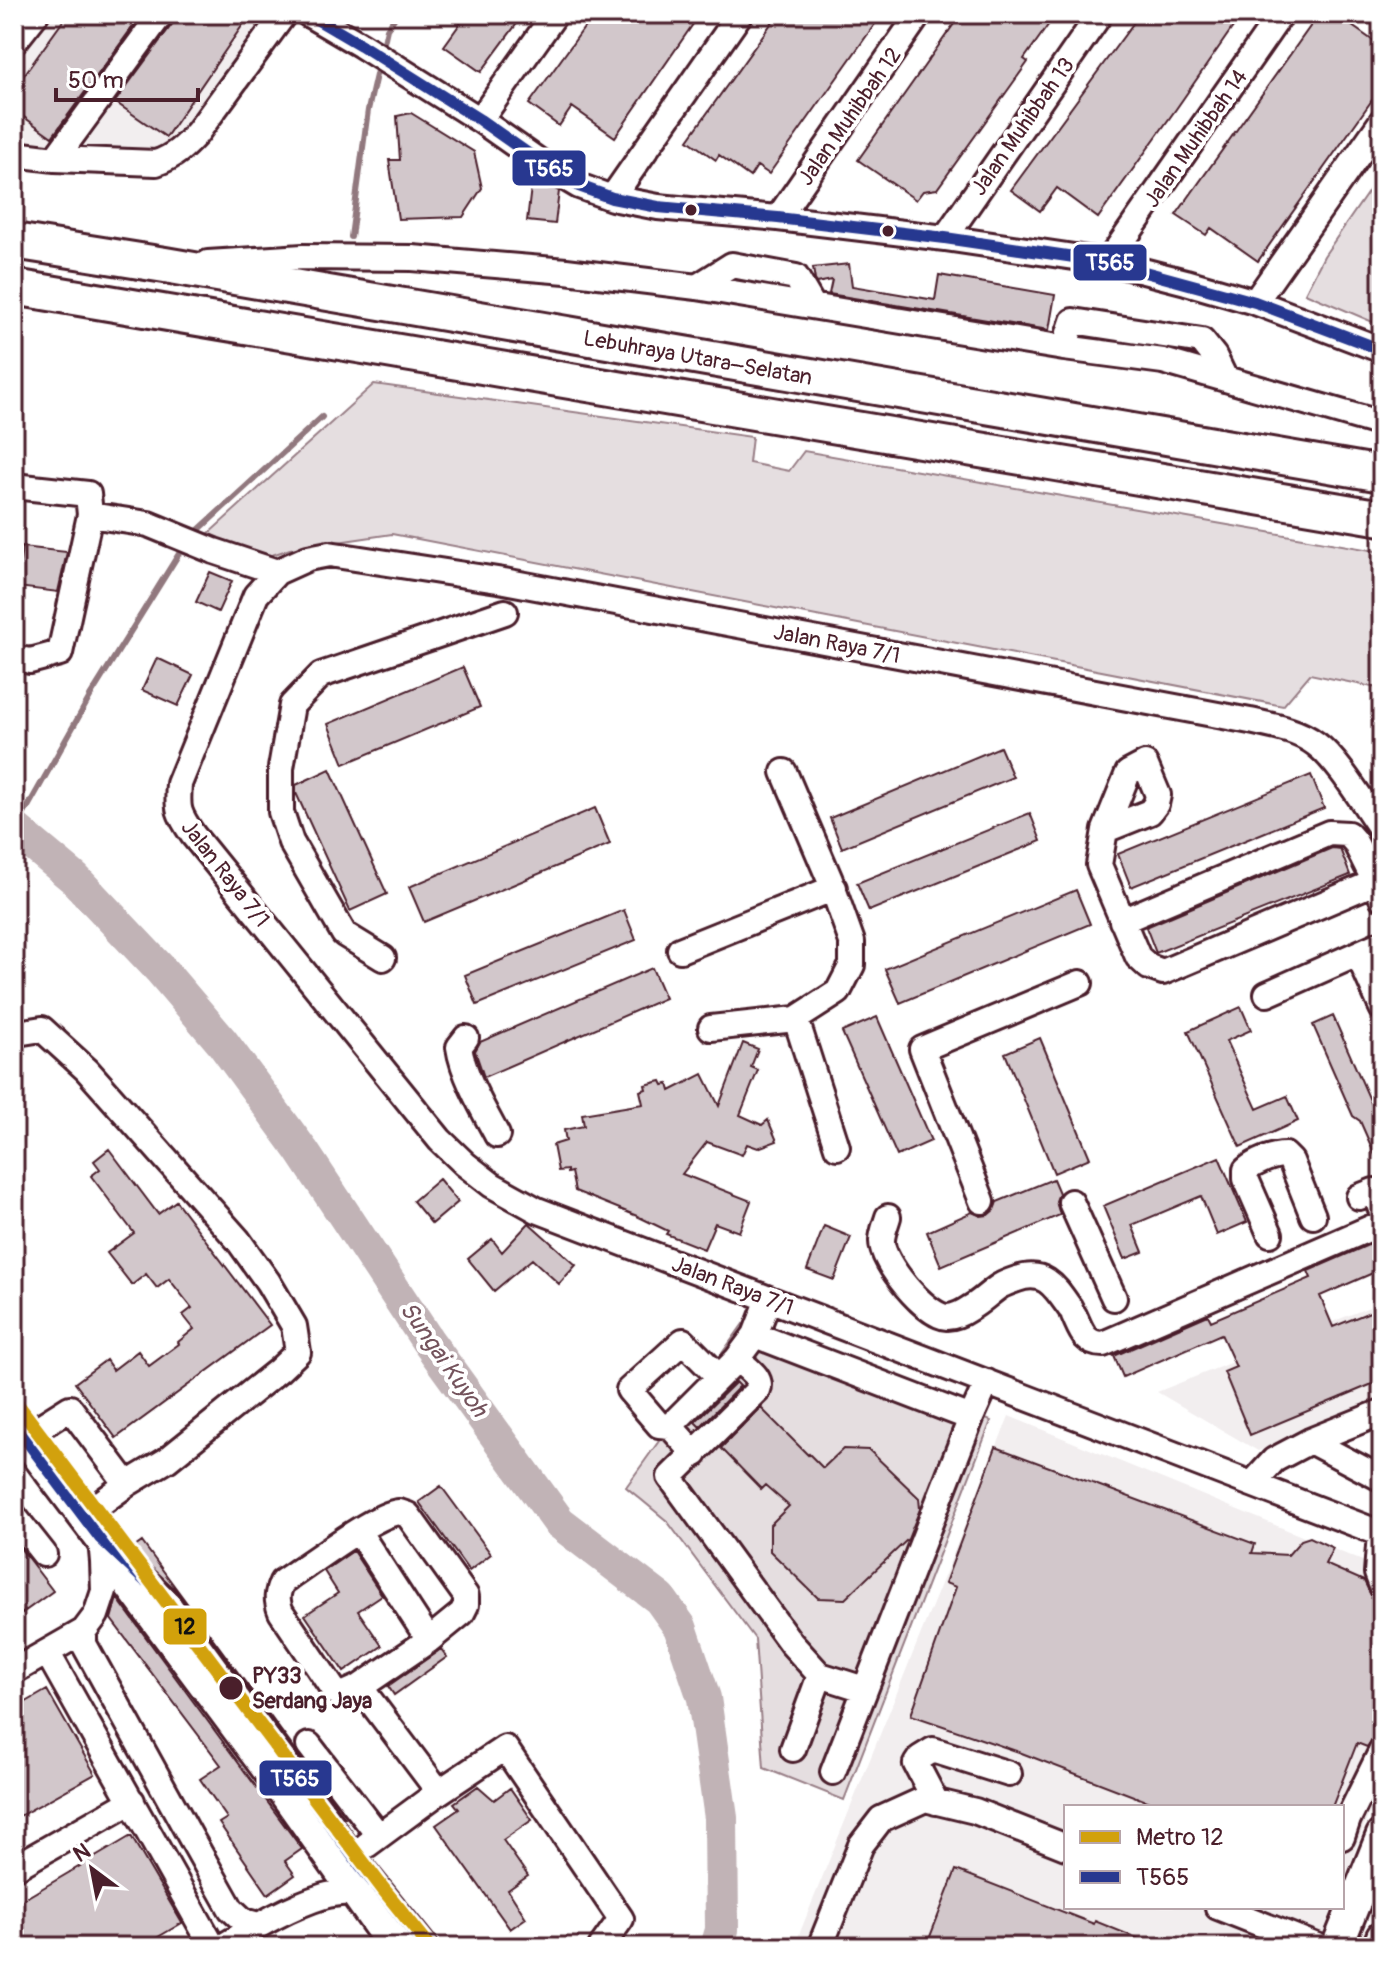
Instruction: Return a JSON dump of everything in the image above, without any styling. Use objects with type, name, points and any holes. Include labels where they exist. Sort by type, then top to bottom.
[{"type":"highway","name":"Lebuhraya Utara–Selatan","points":[[14,241],[1382,474]]},
{"type":"highway","name":"Lebuhraya Utara–Selatan","points":[[14,287],[1382,518]]},
{"type":"main road","points":[[19,1430],[394,1947]]},
{"type":"main road","points":[[1337,1947],[1376,1867],[1382,1835]]},
{"type":"main road","points":[[1378,1947],[1382,1937]]},
{"type":"street","points":[[14,42],[36,14]]},
{"type":"street","points":[[55,159],[161,14]]},
{"type":"street","points":[[14,154],[156,163],[170,158],[184,149],[284,14]]},
{"type":"street","points":[[308,14],[480,120],[547,167],[579,186],[612,198],[658,207],[945,238],[1108,262],[1255,302],[1382,350]]},
{"type":"street","points":[[480,120],[555,14]]},
{"type":"street","points":[[612,198],[740,14]]},
{"type":"street","name":"Jalan Muhibbah 12","points":[[778,218],[919,14]]},
{"type":"street","name":"Jalan Muhibbah 13","points":[[945,238],[1100,14]]},
{"type":"street","name":"Jalan Muhibbah 14","points":[[1108,262],[1281,14]]},
{"type":"street","points":[[1255,302],[1382,121]]},
{"type":"street","points":[[165,265],[303,257],[412,258],[566,271],[697,287],[732,265],[796,277],[813,306],[1064,348],[1073,321],[1202,341],[1214,356],[1225,379],[1382,424]]},
{"type":"street","points":[[14,486],[88,494],[90,515],[60,653],[30,661],[14,658]]},
{"type":"street","points":[[90,515],[148,524],[277,572]]},
{"type":"street","name":"Jalan Raya 7/1","points":[[1381,1533],[537,1210],[492,1185],[440,1140],[181,818],[177,804],[179,784],[256,595],[277,572],[308,558],[329,554],[519,583],[1292,731],[1315,743],[1330,757],[1382,830]]},
{"type":"street","points":[[383,958],[344,934],[291,842],[281,812],[281,768],[292,705],[321,675],[505,612]]},
{"type":"street","points":[[711,1028],[796,1019],[838,992],[852,965],[852,942],[834,888],[784,772]]},
{"type":"street","points":[[1105,830],[1099,865],[1122,921],[1138,957],[1149,967],[1163,972],[1378,890],[1355,842],[1348,834],[1329,833],[1122,921]]},
{"type":"street","points":[[680,950],[834,888]]},
{"type":"street","points":[[1267,994],[1382,943]]},
{"type":"street","points":[[1358,954],[1382,1008]]},
{"type":"street","points":[[982,1201],[922,1049],[1080,983]]},
{"type":"street","points":[[796,1019],[837,1147]]},
{"type":"street","points":[[14,1037],[17,1033],[42,1029],[87,1070],[238,1240],[294,1326],[298,1352],[167,1460],[127,1484],[92,1527]]},
{"type":"street","points":[[466,1038],[459,1047],[461,1057],[497,1135]]},
{"type":"street","points":[[1270,1234],[1246,1179],[1246,1170],[1253,1165],[1285,1155],[1291,1161],[1313,1216]]},
{"type":"street","points":[[1359,1197],[1374,1191],[1382,1212]]},
{"type":"street","points":[[1071,1202],[1114,1298]]},
{"type":"street","points":[[888,1217],[882,1240],[888,1260],[915,1298],[936,1314],[949,1317],[964,1312],[1001,1284],[1027,1276],[1041,1277],[1050,1283],[1072,1311],[1083,1336],[1093,1344],[1103,1344],[1382,1223]]},
{"type":"street","points":[[670,1426],[737,1359],[755,1335],[769,1299]]},
{"type":"street","points":[[755,1335],[971,1418]]},
{"type":"street","points":[[695,1454],[670,1426],[659,1425],[629,1390],[683,1341],[719,1377]]},
{"type":"street","points":[[737,1359],[758,1379],[758,1390],[670,1477],[791,1643],[820,1675],[864,1689]]},
{"type":"street","points":[[833,1772],[987,1382]]},
{"type":"street","points":[[19,1430],[70,1408],[127,1484]]},
{"type":"street","points":[[1252,1484],[1274,1460],[1310,1441],[1382,1412]]},
{"type":"street","points":[[1310,1441],[1375,1470]]},
{"type":"street","points":[[399,1512],[408,1515],[466,1596],[462,1613],[429,1640],[360,1687],[342,1695],[335,1692],[281,1612],[277,1593],[282,1582],[358,1531],[389,1513],[399,1512]]},
{"type":"street","points":[[14,1516],[44,1554]]},
{"type":"street","points":[[14,1671],[84,1631],[96,1615],[104,1591],[103,1562],[92,1527]]},
{"type":"street","points":[[92,1527],[166,1601],[352,1856],[425,1947]]},
{"type":"street","points":[[358,1531],[429,1640]]},
{"type":"street","points":[[1381,1533],[1377,1573],[1382,1586]]},
{"type":"street","points":[[84,1631],[84,1644],[90,1657],[231,1909],[244,1921],[259,1925]]},
{"type":"street","points":[[47,1652],[213,1947]]},
{"type":"street","points":[[793,1749],[820,1675]]},
{"type":"street","points":[[360,1687],[439,1792]]},
{"type":"street","points":[[309,1745],[379,1836]]},
{"type":"street","points":[[352,1856],[505,1748],[621,1919],[601,1947]]},
{"type":"street","points":[[936,1802],[916,1764],[933,1750],[1009,1774]]},
{"type":"street","points":[[1344,1831],[1382,1750]]},
{"type":"street","points":[[820,1947],[861,1845],[881,1819],[925,1799],[975,1811],[1064,1846]]},
{"type":"street","points":[[14,1868],[132,1801]]},
{"type":"street","points":[[222,1947],[259,1925],[326,1895],[355,1892]]},
{"type":"street","points":[[1245,1912],[1319,1947]]},
{"type":"shaded area","points":[[14,14],[267,14],[176,138],[154,152],[14,142]]},
{"type":"shaded area","points":[[1382,172],[1382,326],[1305,293],[1324,256]]},
{"type":"shaded area","points":[[374,384],[752,437],[749,463],[789,471],[804,451],[1382,552],[1382,689],[1310,674],[1283,706],[392,534],[290,549],[257,560],[208,534]]},
{"type":"shaded area","points":[[1382,1302],[1382,1401],[1258,1451],[1157,1392]]},
{"type":"shaded area","points":[[743,1324],[991,1421],[844,1800],[764,1768],[755,1639],[667,1521],[626,1487]]},
{"type":"shaded area","points":[[1009,1416],[1382,1569],[1382,1780],[1344,1879],[1344,1805],[1064,1805],[1064,1909],[1332,1909],[1317,1947],[794,1947]]},
{"type":"building","points":[[68,14],[142,14],[52,137],[14,110],[14,89]]},
{"type":"building","points":[[176,14],[230,14],[244,23],[166,137],[115,102],[173,23]]},
{"type":"building","points":[[467,14],[524,14],[481,72],[444,46]]},
{"type":"building","points":[[594,14],[700,14],[615,137],[572,107],[559,126],[529,104]]},
{"type":"building","points":[[778,14],[882,14],[769,174],[757,166],[750,177],[719,155],[716,160],[688,140]]},
{"type":"building","points":[[961,14],[1056,14],[1024,59],[1028,62],[937,189],[923,191],[916,200],[858,160]]},
{"type":"building","points":[[1140,14],[1242,14],[1098,218],[1057,188],[1040,211],[1011,190]]},
{"type":"building","points":[[1319,14],[1335,14],[1382,47],[1382,86],[1258,261],[1211,228],[1206,235],[1176,215]]},
{"type":"building","points":[[411,113],[474,152],[482,188],[463,217],[398,219],[389,160],[400,160],[397,116]]},
{"type":"building","points":[[531,187],[559,191],[555,224],[527,221]]},
{"type":"building","points":[[849,264],[852,286],[935,300],[939,275],[1055,295],[1049,330],[829,294],[832,280],[817,283],[815,280],[813,268]]},
{"type":"building","points":[[22,547],[67,552],[58,592],[17,587]]},
{"type":"building","points":[[210,572],[232,581],[218,612],[196,602]]},
{"type":"building","points":[[157,658],[193,675],[178,706],[142,690]]},
{"type":"building","points":[[463,667],[480,707],[344,764],[328,724]]},
{"type":"building","points":[[1000,747],[1013,777],[842,848],[830,818]]},
{"type":"building","points":[[330,769],[387,894],[350,911],[296,793],[296,785]]},
{"type":"building","points":[[1311,775],[1324,808],[1131,887],[1118,854]]},
{"type":"building","points":[[595,808],[610,844],[424,922],[409,887]]},
{"type":"building","points":[[1030,813],[1041,841],[869,911],[857,883]]},
{"type":"building","points":[[1332,848],[1340,849],[1350,875],[1156,953],[1146,927]]},
{"type":"building","points":[[1076,890],[1090,924],[900,1003],[885,969]]},
{"type":"building","points":[[624,910],[636,940],[477,1005],[465,975]]},
{"type":"building","points":[[652,968],[665,998],[484,1077],[475,1051],[480,1042]]},
{"type":"building","points":[[1241,1007],[1251,1030],[1226,1041],[1257,1109],[1287,1096],[1298,1121],[1240,1147],[1188,1031]]},
{"type":"building","points":[[1333,1016],[1376,1114],[1382,1111],[1382,1171],[1360,1121],[1353,1116],[1313,1025]]},
{"type":"building","points":[[877,1017],[931,1141],[897,1156],[842,1032]]},
{"type":"building","points":[[1040,1038],[1090,1158],[1054,1173],[1005,1053]]},
{"type":"building","points":[[743,1043],[758,1049],[751,1067],[758,1070],[740,1115],[762,1125],[768,1120],[777,1141],[758,1148],[747,1144],[742,1155],[707,1142],[682,1174],[751,1201],[739,1232],[715,1223],[704,1249],[666,1234],[668,1231],[637,1216],[575,1191],[571,1172],[558,1171],[553,1145],[566,1141],[564,1130],[584,1126],[582,1114],[643,1104],[640,1091],[646,1089],[645,1085],[661,1081],[663,1085],[668,1084],[670,1091],[703,1074],[719,1106]]},
{"type":"building","points":[[109,1149],[158,1214],[176,1201],[270,1325],[116,1438],[75,1383],[106,1360],[113,1370],[138,1351],[149,1366],[194,1329],[183,1315],[192,1308],[169,1279],[157,1288],[146,1274],[132,1285],[107,1253],[134,1233],[91,1176],[100,1169],[94,1161]]},
{"type":"building","points":[[1219,1157],[1247,1222],[1217,1235],[1201,1196],[1132,1225],[1143,1252],[1125,1259],[1103,1206]]},
{"type":"building","points":[[439,1179],[458,1202],[432,1224],[413,1201]]},
{"type":"building","points":[[1053,1179],[1059,1193],[1056,1201],[1060,1215],[941,1266],[927,1232],[972,1212],[988,1215],[997,1202]]},
{"type":"building","points":[[529,1223],[576,1265],[559,1284],[532,1259],[494,1291],[468,1259],[492,1239],[502,1252]]},
{"type":"building","points":[[824,1226],[851,1237],[834,1280],[807,1270]]},
{"type":"building","points":[[1382,1239],[1382,1269],[1320,1296],[1333,1327],[1382,1307],[1382,1380],[1250,1435],[1224,1372],[1236,1367],[1221,1334],[1123,1377],[1114,1356],[1208,1315],[1211,1321],[1311,1278],[1308,1271]]},
{"type":"building","points":[[736,1382],[740,1386],[700,1427],[695,1422]]},
{"type":"building","points":[[761,1408],[823,1468],[843,1449],[869,1450],[919,1498],[920,1509],[908,1539],[845,1599],[818,1598],[770,1551],[770,1525],[789,1506],[765,1485],[761,1489],[721,1448]]},
{"type":"building","points":[[996,1447],[1255,1544],[1252,1553],[1288,1555],[1301,1540],[1310,1537],[1333,1548],[1325,1564],[1364,1581],[1372,1597],[1382,1601],[1382,1735],[1373,1738],[1367,1747],[1357,1743],[1333,1805],[1157,1805],[911,1715],[956,1587],[945,1583]]},
{"type":"building","points":[[441,1486],[491,1554],[469,1571],[419,1502]]},
{"type":"building","points":[[14,1540],[53,1591],[14,1619]]},
{"type":"building","points":[[142,1542],[345,1818],[178,1592],[132,1549]]},
{"type":"building","points":[[353,1551],[382,1595],[358,1611],[382,1646],[344,1672],[305,1615],[338,1593],[324,1571]]},
{"type":"building","points":[[117,1598],[302,1849],[285,1861],[295,1875],[268,1894],[219,1823],[227,1818],[200,1779],[221,1765],[111,1619]]},
{"type":"building","points":[[441,1649],[447,1657],[394,1695],[388,1686]]},
{"type":"building","points":[[47,1690],[95,1774],[14,1819],[14,1709]]},
{"type":"building","points":[[478,1786],[494,1800],[510,1788],[532,1820],[503,1840],[528,1876],[508,1890],[526,1918],[510,1929],[436,1825],[459,1809],[454,1803]]},
{"type":"building","points":[[131,1836],[182,1923],[141,1947],[14,1947],[14,1905]]},
{"type":"building","points":[[956,1870],[1094,1924],[1095,1921],[1159,1947],[926,1947]]},
{"type":"waterway","points":[[382,51],[387,29],[397,14]]},
{"type":"waterway","points":[[351,237],[368,110],[379,62]]},
{"type":"waterway","points":[[192,536],[322,417]]},
{"type":"waterway","points":[[16,828],[91,695],[185,544]]},
{"type":"waterway","name":"Sungai Kuyoh","points":[[14,828],[74,878],[160,969],[222,1042],[302,1151],[427,1340],[559,1522],[660,1599],[680,1627],[704,1698],[721,1818],[722,1930],[717,1947]]},
{"type":"metro line","name":"12","points":[[14,1400],[430,1947]]},
{"type":"transit line","name":"T565","points":[[308,14],[480,120],[547,167],[579,186],[612,198],[658,207],[945,238],[1108,262],[1255,302],[1382,350]]},
{"type":"transit line","name":"T565","points":[[14,1424],[100,1538],[166,1601],[360,1866],[425,1947]]},
{"type":"place","name":"PY33 Serdang Jaya","points":[[231,1688]]}]
